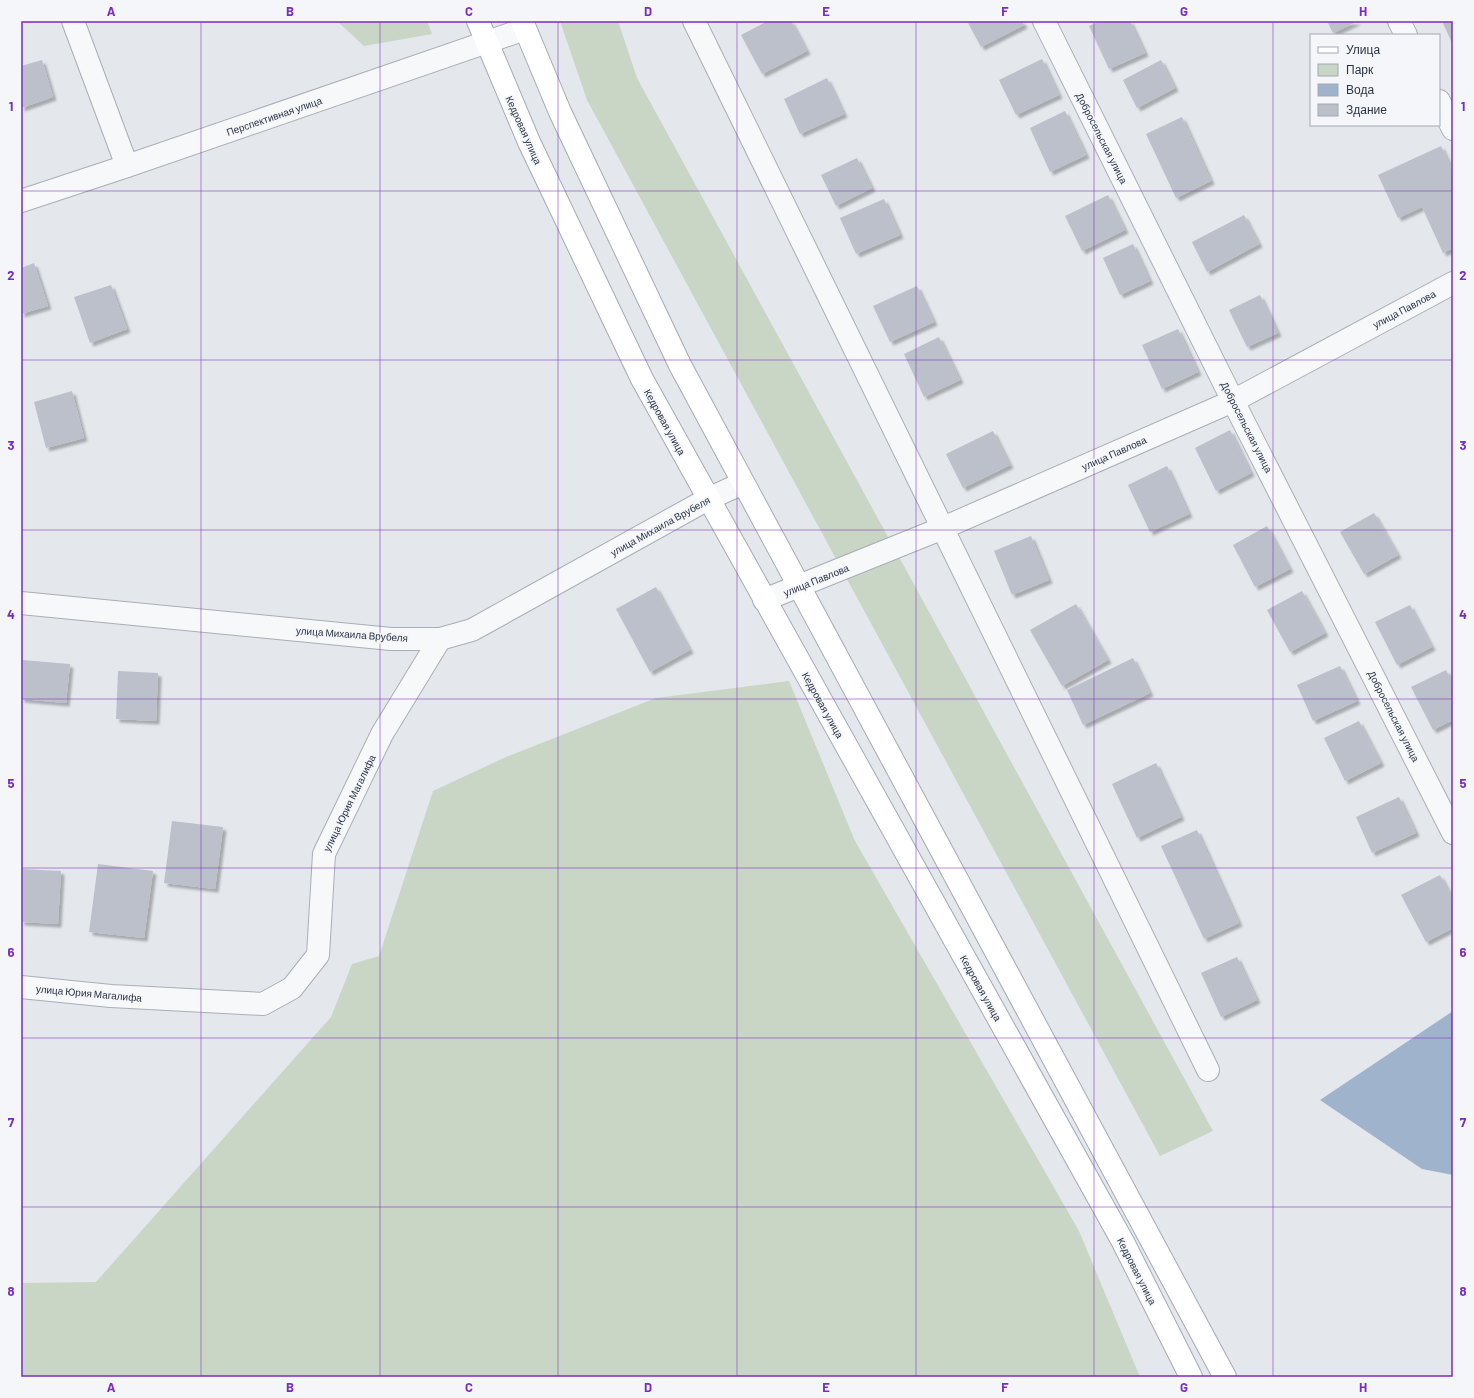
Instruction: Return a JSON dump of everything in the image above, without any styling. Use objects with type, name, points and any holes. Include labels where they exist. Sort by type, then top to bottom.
[{"type":"main road","name":"Кедровая улица","points":[[478,21],[529,142],[642,379],[708,500],[1123,1242],[1191,1377]]},
{"type":"main road","points":[[524,25],[560,112],[680,365],[1225,1377]]},
{"type":"street","points":[[73,21],[127,166]]},
{"type":"street","points":[[694,21],[1208,1070]]},
{"type":"street","name":"Добросельская улица","points":[[1044,21],[1233,401],[1453,833]]},
{"type":"street","points":[[1399,21],[1406,34]]},
{"type":"street","name":"Перспективная улица","points":[[21,201],[487,44],[524,25]]},
{"type":"street","points":[[1440,103],[1453,129]]},
{"type":"street","name":"улица Павлова","points":[[764,600],[943,528],[1233,401],[1453,283]]},
{"type":"street","name":"улица Михаила Врубеля","points":[[21,603],[391,638],[440,639],[472,630],[708,500],[743,484]]},
{"type":"street","name":"улица Юрия Магалифа","points":[[21,987],[111,996],[263,1004],[292,988],[318,955],[324,854],[382,734],[440,639]]},
{"type":"green space","points":[[337,21],[427,21],[432,34],[364,46]]},
{"type":"green space","points":[[560,21],[618,21],[637,78],[1213,1131],[1160,1156],[587,100]]},
{"type":"green space","points":[[789,681],[855,841],[1079,1231],[1140,1377],[21,1377],[21,1283],[96,1282],[331,1017],[352,964],[379,956],[433,791],[506,757],[656,698]]},
{"type":"water","points":[[1453,1011],[1453,1175],[1422,1169],[1320,1100]]},
{"type":"building","points":[[768,21],[791,21],[807,51],[762,74],[741,35]]},
{"type":"building","points":[[967,21],[1022,21],[1024,25],[981,47]]},
{"type":"building","points":[[1100,21],[1130,21],[1145,53],[1109,69],[1089,26]]},
{"type":"building","points":[[1327,21],[1358,21],[1333,33]]},
{"type":"building","points":[[1442,21],[1453,21],[1453,45]]},
{"type":"building","points":[[1042,59],[1059,95],[1016,115],[999,80]]},
{"type":"building","points":[[42,60],[53,97],[21,108],[21,66]]},
{"type":"building","points":[[1161,60],[1175,88],[1137,108],[1123,80]]},
{"type":"building","points":[[827,78],[844,114],[800,134],[784,99]]},
{"type":"building","points":[[1065,111],[1086,155],[1050,172],[1030,128]]},
{"type":"building","points":[[1182,117],[1211,181],[1176,198],[1146,134]]},
{"type":"building","points":[[1441,146],[1453,172],[1453,248],[1443,253],[1422,207],[1398,218],[1378,175]]},
{"type":"building","points":[[857,158],[872,188],[836,206],[821,175]]},
{"type":"building","points":[[1108,195],[1125,230],[1082,251],[1065,216]]},
{"type":"building","points":[[884,199],[900,235],[856,254],[840,218]]},
{"type":"building","points":[[1244,215],[1259,244],[1207,272],[1192,242]]},
{"type":"building","points":[[1133,244],[1150,281],[1120,295],[1103,258]]},
{"type":"building","points":[[34,263],[48,306],[21,314],[21,268]]},
{"type":"building","points":[[111,285],[127,329],[90,343],[74,297]]},
{"type":"building","points":[[917,286],[934,322],[890,342],[873,306]]},
{"type":"building","points":[[1260,295],[1278,333],[1247,347],[1229,310]]},
{"type":"building","points":[[1178,329],[1198,372],[1162,389],[1142,345]]},
{"type":"building","points":[[939,337],[960,380],[924,397],[904,354]]},
{"type":"building","points":[[72,391],[84,438],[46,448],[34,402]]},
{"type":"building","points":[[1230,430],[1251,473],[1216,491],[1195,448]]},
{"type":"building","points":[[993,431],[1010,465],[963,488],[946,454]]},
{"type":"building","points":[[1167,466],[1189,514],[1150,532],[1128,485]]},
{"type":"building","points":[[1374,513],[1398,555],[1364,574],[1340,532]]},
{"type":"building","points":[[1267,526],[1290,569],[1255,587],[1233,545]]},
{"type":"building","points":[[1031,536],[1049,580],[1012,595],[994,551]]},
{"type":"building","points":[[656,587],[690,650],[650,672],[616,609]]},
{"type":"building","points":[[1302,591],[1325,633],[1290,652],[1267,610]]},
{"type":"building","points":[[1076,604],[1108,660],[1062,686],[1030,630]]},
{"type":"building","points":[[1410,605],[1432,647],[1397,665],[1375,622]]},
{"type":"building","points":[[1133,658],[1150,693],[1083,725],[1067,690]]},
{"type":"building","points":[[22,660],[70,664],[66,703],[21,699]]},
{"type":"building","points":[[1340,666],[1357,701],[1313,721],[1297,685]]},
{"type":"building","points":[[1446,670],[1453,684],[1453,720],[1433,730],[1411,687]]},
{"type":"building","points":[[118,671],[158,673],[156,721],[116,719]]},
{"type":"building","points":[[1359,721],[1381,763],[1345,781],[1324,738]]},
{"type":"building","points":[[1156,763],[1181,817],[1137,838],[1112,784]]},
{"type":"building","points":[[1399,797],[1416,833],[1372,853],[1356,817]]},
{"type":"building","points":[[172,821],[223,827],[215,889],[164,883]]},
{"type":"building","points":[[1197,830],[1239,923],[1204,939],[1161,846]]},
{"type":"building","points":[[98,864],[153,871],[144,938],[89,932]]},
{"type":"building","points":[[21,869],[61,871],[58,924],[21,922]]},
{"type":"building","points":[[1440,875],[1453,900],[1453,928],[1426,942],[1401,895]]},
{"type":"building","points":[[1237,957],[1257,1000],[1221,1017],[1201,973]]}]
